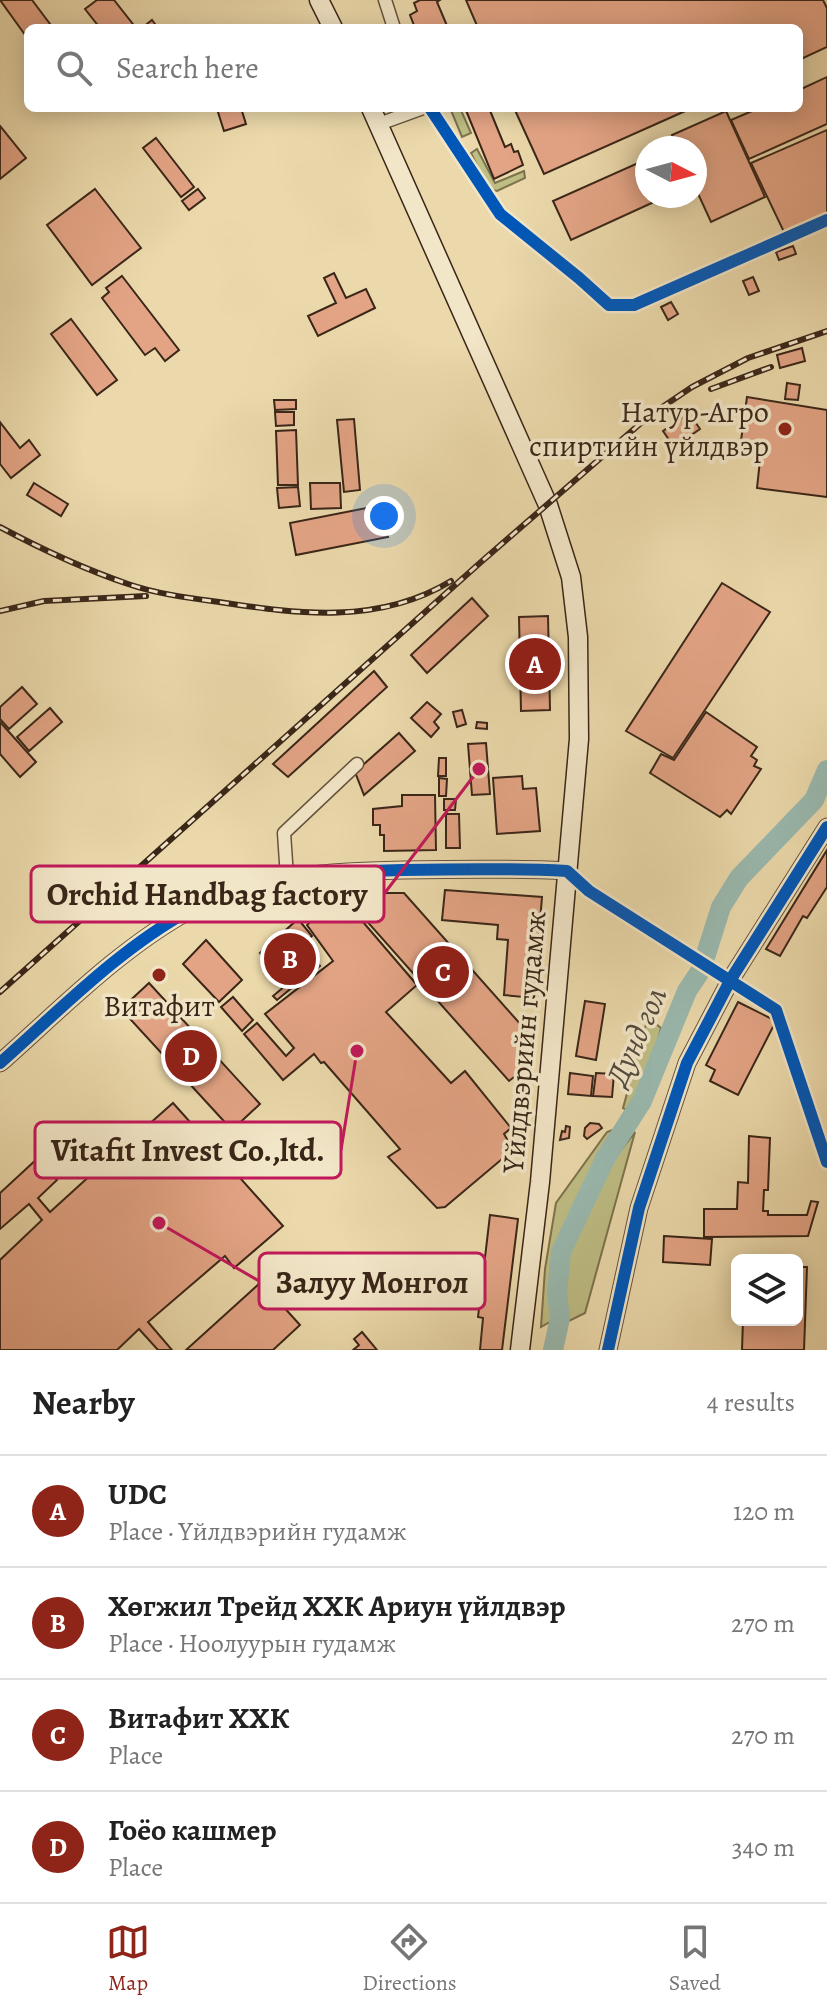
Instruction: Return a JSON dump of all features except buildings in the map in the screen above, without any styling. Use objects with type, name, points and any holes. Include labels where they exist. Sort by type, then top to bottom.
[{"type":"main road","points":[[319,0],[331,24]]},
{"type":"main road","name":"Yйлдвэрийн гудамж","points":[[375,116],[548,505],[571,577],[578,637],[579,739],[540,1182],[520,1350]]},
{"type":"street","points":[[385,0],[393,24]]},
{"type":"street","points":[[375,116],[399,112]]},
{"type":"street","points":[[433,112],[500,214],[609,305],[634,305],[827,220]]},
{"type":"street","points":[[287,877],[284,833],[357,764]]},
{"type":"street","points":[[608,1350],[639,1208],[687,1063],[727,977],[827,827]]},
{"type":"street","points":[[0,1063],[96,978],[160,928],[221,895],[287,877],[347,871],[477,867],[567,871],[589,891],[776,1010],[827,1162]]},
{"type":"shaded area","points":[[452,112],[462,112],[471,133],[462,137]]},
{"type":"shaded area","points":[[477,149],[495,183],[524,171],[525,178],[497,191],[488,189],[471,153]]},
{"type":"shaded area","points":[[648,1017],[661,1028],[649,1073],[630,1112],[623,1108]]},
{"type":"shaded area","points":[[618,1128],[589,1180],[563,1239],[554,1275],[555,1319],[541,1327],[545,1269],[556,1203],[607,1132]]},
{"type":"shaded area","points":[[635,1132],[585,1313],[565,1323],[562,1280],[572,1238],[601,1180]]},
{"type":"waterway","name":"Дунд гол","points":[[553,1350],[560,1318],[557,1294],[561,1252],[605,1159],[642,1101],[687,991],[701,970],[721,907],[739,878],[814,800],[827,770]]},
{"type":"railway","points":[[0,992],[649,416],[692,387],[748,358],[827,331]]},
{"type":"railway","points":[[711,389],[771,367]]},
{"type":"railway","points":[[0,527],[79,565],[139,587],[278,610],[367,610],[424,595],[451,581]]},
{"type":"railway","points":[[0,611],[44,601],[146,596]]},
{"type":"cycle path","points":[[433,112],[500,214],[609,305],[634,305],[827,220]]},
{"type":"cycle path","points":[[608,1350],[639,1208],[687,1063],[731,979],[827,827]]},
{"type":"cycle path","points":[[0,1063],[91,981],[139,943],[190,910],[241,889],[294,877],[348,872],[465,869],[567,871],[589,891],[776,1010],[827,1162]]},
{"type":"place","name":"Натур-Агро спиртийн үйлдвэр","points":[[785,429]]},
{"type":"place","name":"UDC","points":[[535,664]]},
{"type":"place","name":"Orchid Handbag factory","points":[[479,769]]},
{"type":"place","name":"Хөгжил Трейд ХХК Ариун үйлдвэр","points":[[290,959]]},
{"type":"place","name":"Витафит ХХК","points":[[443,972]]},
{"type":"place","name":"Витафит","points":[[159,975]]},
{"type":"place","name":"Vitafit Invest Co.,ltd.","points":[[357,1051]]},
{"type":"place","name":"Гоёо кашмер","points":[[191,1056]]},
{"type":"place","name":"Залуу Монгол","points":[[159,1223]]}]
